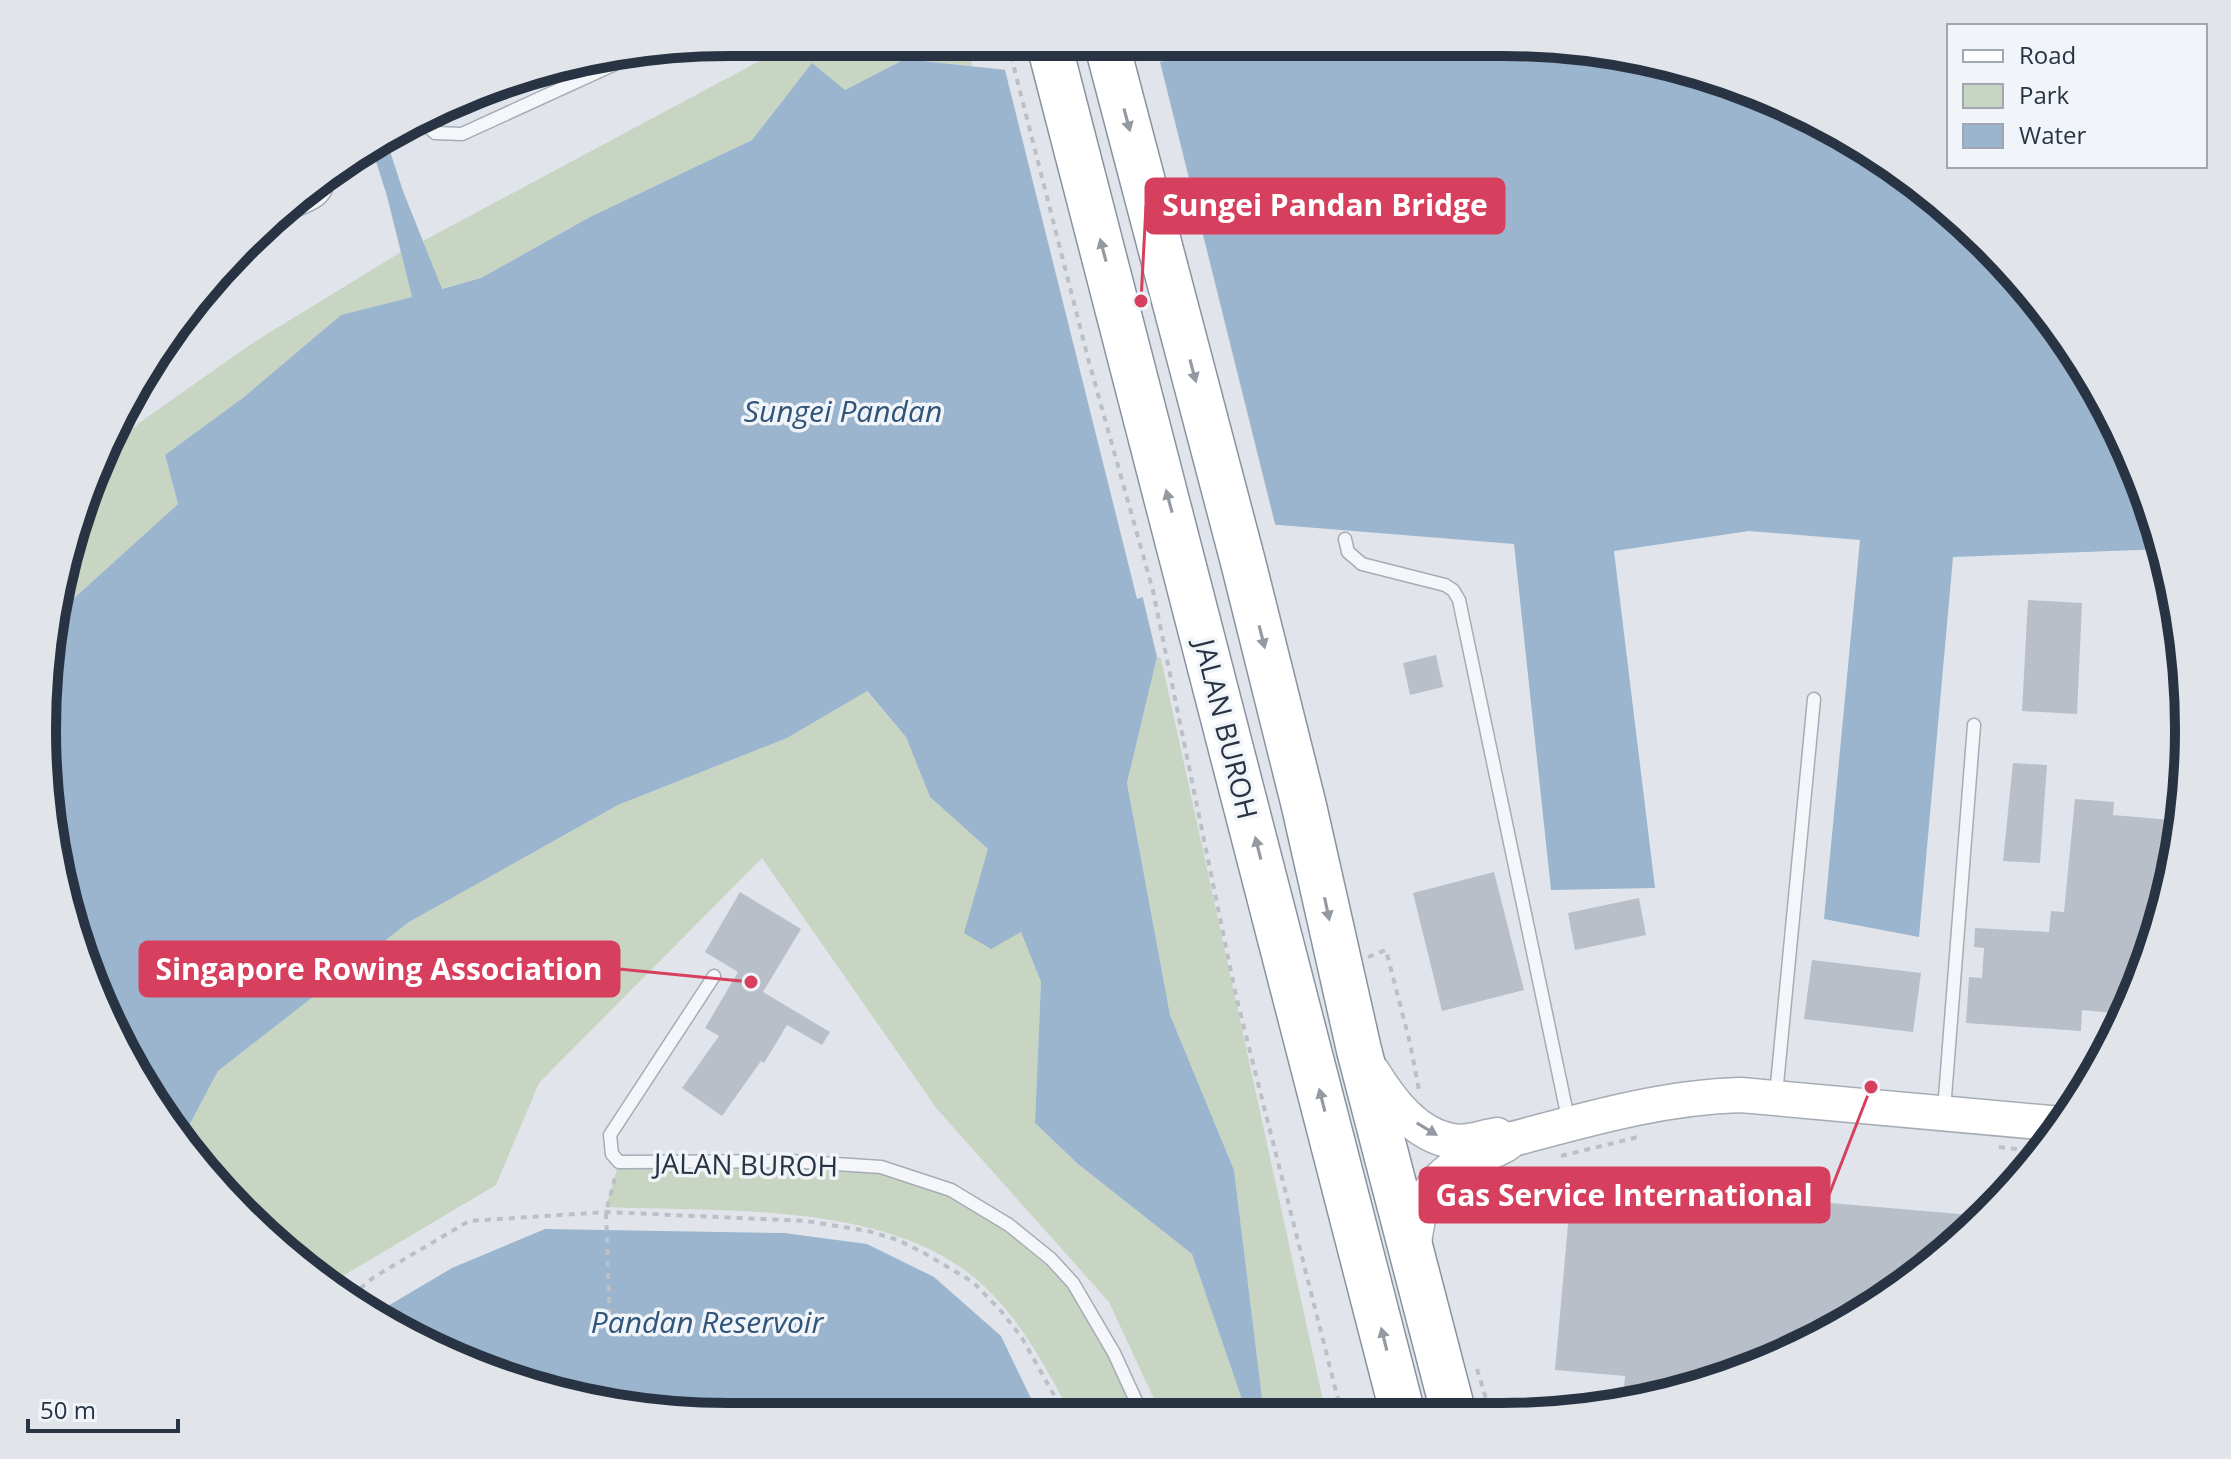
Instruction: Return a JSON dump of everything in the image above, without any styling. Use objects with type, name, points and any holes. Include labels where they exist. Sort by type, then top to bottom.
[{"type":"highway","name":"JALAN BUROH","points":[[1052,56],[1170,584],[1400,1403]]},
{"type":"highway","name":"JALAN BUROH","points":[[1110,56],[1243,562],[1304,806],[1359,1050],[1451,1403]]},
{"type":"street","points":[[1359,1050],[1395,1105],[1408,1118],[1438,1136],[1454,1142],[1496,1135],[1513,1139]]},
{"type":"street","points":[[1413,1255],[1417,1217],[1435,1183],[1457,1166],[1501,1150],[1513,1139],[1703,1096],[1776,1098],[2048,1123]]},
{"type":"lane","points":[[428,127],[435,133],[462,134],[607,68]]},
{"type":"lane","points":[[304,207],[315,203],[326,190]]},
{"type":"lane","points":[[1345,539],[1348,552],[1362,564],[1445,585],[1459,600],[1569,1124]]},
{"type":"lane","points":[[1776,1098],[1814,699]]},
{"type":"lane","points":[[1944,1113],[1974,725]]},
{"type":"lane","points":[[619,1162],[612,1154],[610,1135],[714,976]]},
{"type":"lane","name":"JALAN BUROH","points":[[619,1162],[790,1161],[881,1167],[951,1190],[1009,1225],[1051,1259],[1073,1283],[1114,1353],[1137,1403]]},
{"type":"path","points":[[1011,56],[1085,347],[1170,584],[1236,996],[1339,1403]]},
{"type":"path","points":[[1339,967],[1386,950],[1420,1094]]},
{"type":"path","points":[[1551,1158],[1650,1134]]},
{"type":"path","points":[[1996,1147],[2027,1150]]},
{"type":"path","points":[[610,1327],[606,1212],[619,1162]]},
{"type":"path","points":[[358,1291],[374,1277],[469,1221],[606,1212],[806,1221],[868,1231],[898,1240],[950,1266],[973,1282],[1022,1338],[1058,1403]]},
{"type":"path","points":[[1477,1370],[1487,1403]]},
{"type":"green space","points":[[769,56],[971,56],[972,66],[905,59],[845,90],[812,64],[752,140],[590,217],[481,278],[441,289],[423,241]]},
{"type":"green space","points":[[401,252],[412,297],[341,315],[244,397],[165,455],[178,504],[68,604],[92,513],[122,440],[139,423],[254,342]]},
{"type":"green space","points":[[1157,657],[1161,658],[1324,1403],[1263,1403],[1234,1170],[1170,1015],[1127,783]]},
{"type":"green space","points":[[866,691],[906,737],[930,797],[988,849],[1041,982],[1035,1123],[1078,1164],[1192,1254],[1243,1403],[1156,1403],[1109,1302],[937,1109],[762,858],[539,1083],[496,1185],[339,1278],[285,1236],[253,1206],[187,1129],[218,1071],[409,922],[618,805],[787,738]]},
{"type":"green space","points":[[619,1162],[881,1167],[951,1190],[1009,1225],[1073,1283],[1136,1403],[1064,1403],[1018,1325],[991,1293],[938,1254],[896,1236],[849,1223],[800,1216],[749,1211],[606,1207]]},
{"type":"water","name":"Sungei Pandan","points":[[1184,56],[1546,57],[1633,69],[1676,79],[1759,107],[1838,146],[1912,195],[1978,253],[2008,285],[2061,355],[2106,432],[2124,472],[2150,550],[1953,557],[1919,937],[1824,919],[1860,540],[1749,531],[1614,551],[1655,888],[1551,890],[1514,544],[1167,516],[1135,565],[1157,657],[1127,783],[1170,1015],[1234,1170],[1263,1403],[1243,1403],[1192,1254],[1078,1164],[1035,1123],[1041,982],[1021,932],[991,949],[964,933],[988,849],[930,797],[906,737],[867,691],[787,738],[618,805],[409,922],[218,1071],[187,1129],[146,1066],[107,987],[79,904],[69,861],[57,774],[56,730],[57,685],[68,604],[178,504],[165,455],[244,397],[341,315],[412,297],[375,158],[389,148],[442,289],[481,278],[590,217],[752,140],[812,63],[845,90],[905,59],[1052,75],[1174,60]]},
{"type":"water","name":"Pandan Reservoir","points":[[545,1229],[784,1233],[867,1244],[934,1277],[1001,1336],[1033,1403],[685,1402],[598,1390],[555,1380],[472,1352],[385,1308],[452,1268]]},
{"type":"pier","points":[[1159,58],[1276,528],[1169,519],[1139,566],[1146,596],[1137,599],[1004,66],[1052,71]]},
{"type":"building","points":[[2028,600],[2082,603],[2077,714],[2022,711]]},
{"type":"building","points":[[1436,655],[1443,687],[1410,695],[1403,663]]},
{"type":"building","points":[[2013,763],[2047,765],[2040,863],[2003,861]]},
{"type":"building","points":[[2075,799],[2114,802],[2113,815],[2169,820],[2152,904],[2112,1013],[2082,1010],[2081,1031],[1966,1023],[1969,977],[1982,978],[1984,948],[1974,947],[1975,928],[2049,932],[2051,911],[2064,912]]},
{"type":"building","points":[[1494,872],[1524,990],[1442,1011],[1413,893]]},
{"type":"building","points":[[740,892],[801,929],[763,992],[830,1032],[822,1045],[787,1025],[764,1063],[761,1061],[722,1116],[682,1088],[719,1036],[705,1028],[738,972],[705,952]]},
{"type":"building","points":[[1639,898],[1646,935],[1575,950],[1568,913]]},
{"type":"building","points":[[1812,960],[1921,973],[1913,1032],[1804,1019]]},
{"type":"building","points":[[1645,1187],[1969,1215],[1912,1264],[1876,1289],[1799,1334],[1759,1352],[1676,1380],[1637,1389],[1624,1388],[1625,1376],[1555,1370],[1570,1202],[1643,1209]]},
{"type":"place","name":"Sungei Pandan Bridge","points":[[1141,301]]},
{"type":"place","name":"Singapore Rowing Association","points":[[751,982]]},
{"type":"place","name":"Gas Service International","points":[[1871,1087]]}]
